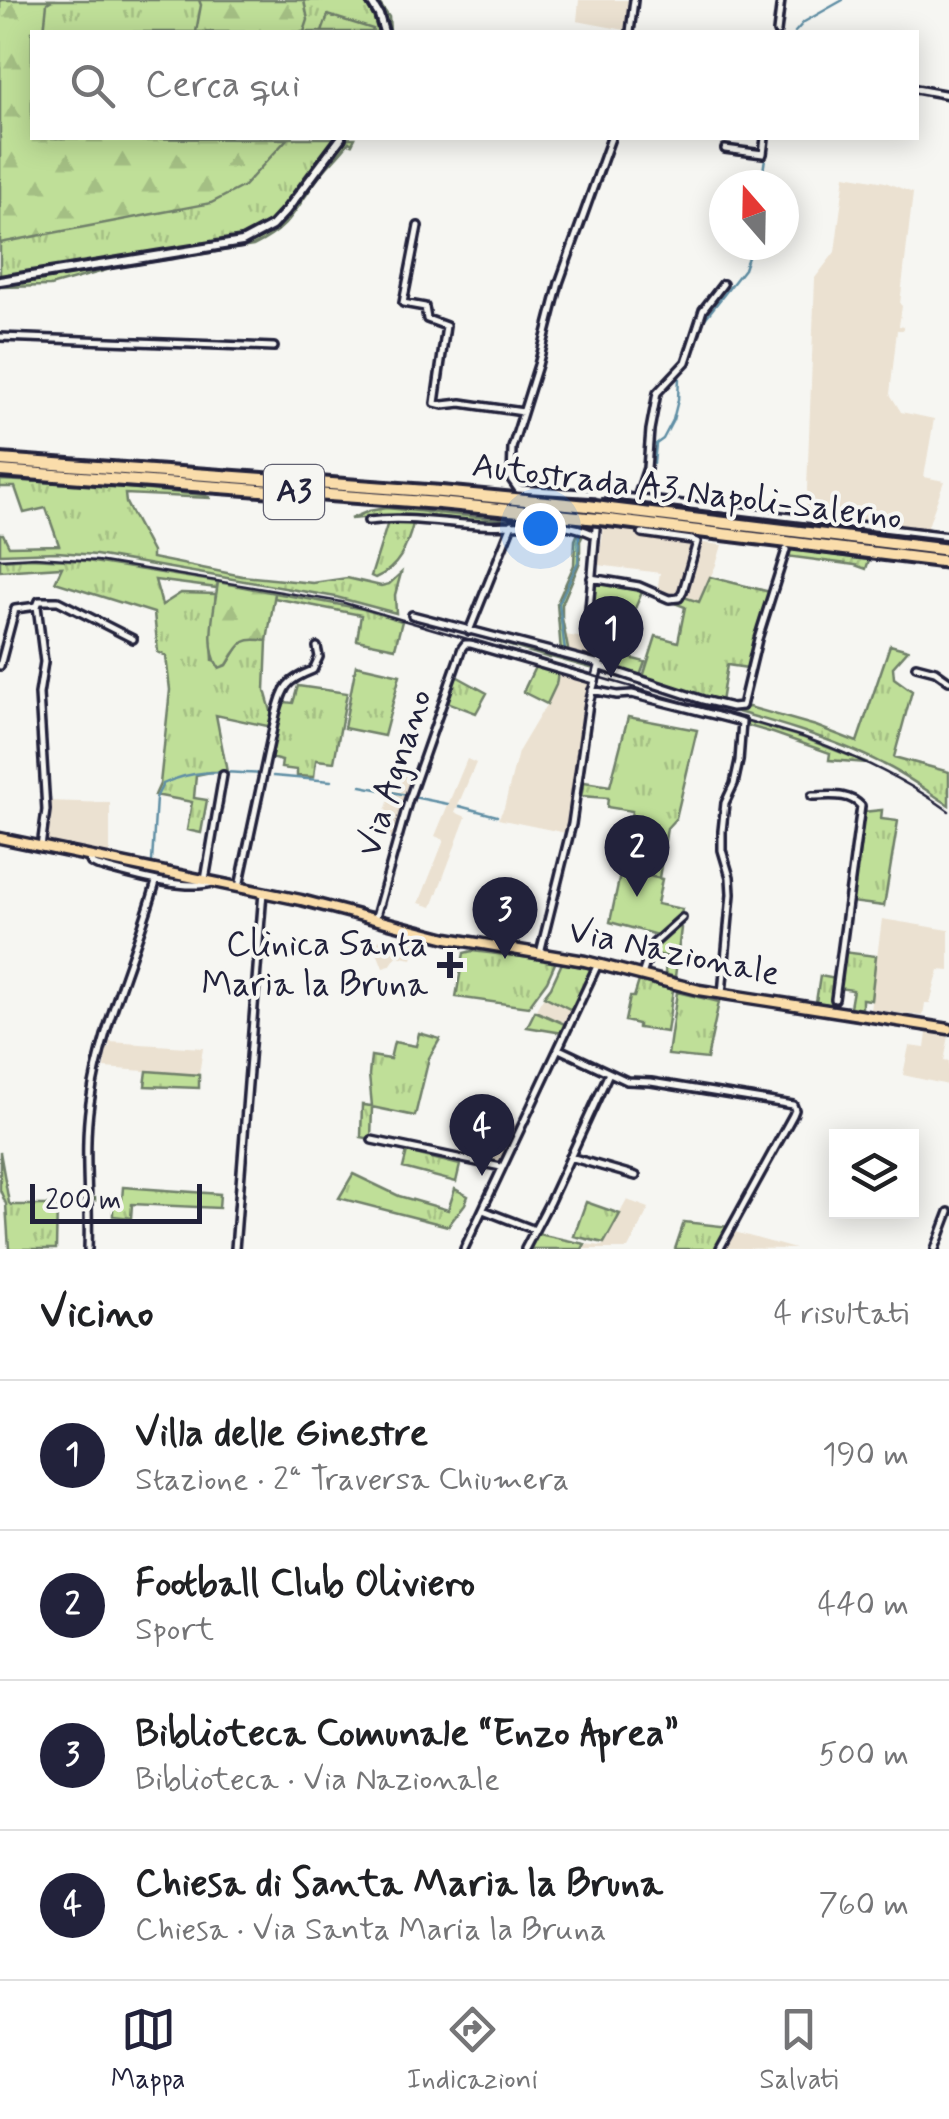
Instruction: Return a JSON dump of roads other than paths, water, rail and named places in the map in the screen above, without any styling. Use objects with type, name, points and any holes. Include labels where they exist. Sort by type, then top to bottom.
[{"type":"highway","name":"Autostrada A3 Napoli-Salerno","points":[[0,460],[426,490],[588,512]]},
{"type":"highway","name":"Autostrada A3 Napoli-Salerno","points":[[0,471],[588,512],[949,550]]},
{"type":"highway","name":"Autostrada A3 Napoli-Salerno","points":[[609,514],[949,562]]},
{"type":"main road","name":"Via Nazionale","points":[[0,838],[263,892],[447,938],[598,964],[722,994],[834,1005],[949,1029]]},
{"type":"street","points":[[370,0],[383,30]]},
{"type":"street","points":[[630,30],[634,0]]},
{"type":"street","points":[[779,30],[781,0]]},
{"type":"street","points":[[919,90],[949,96]]},
{"type":"street","points":[[0,281],[242,242],[272,226],[340,140]]},
{"type":"street","points":[[610,140],[559,283],[512,448],[514,485],[949,536]]},
{"type":"street","points":[[725,149],[763,154],[765,140]]},
{"type":"street","points":[[418,226],[403,303],[424,306],[428,319],[446,326],[434,403],[462,402],[524,412]]},
{"type":"street","points":[[637,498],[647,468],[657,393],[686,362],[702,310],[723,284]]},
{"type":"street","points":[[0,338],[274,347]]},
{"type":"street","points":[[540,953],[572,824],[592,690],[600,665],[601,653],[588,625],[598,494]]},
{"type":"street","points":[[368,521],[392,518],[483,526],[534,523],[576,527],[595,535]]},
{"type":"street","points":[[469,631],[512,524]]},
{"type":"street","points":[[591,578],[639,586],[669,599],[679,598],[697,542],[642,533]]},
{"type":"street","points":[[412,616],[600,665],[703,700],[742,706],[758,638],[786,550]]},
{"type":"street","points":[[41,847],[46,810],[39,694],[44,662],[39,601],[58,601],[133,639]]},
{"type":"street","points":[[0,666],[16,609],[37,606]]},
{"type":"street","name":"Via Agnano","points":[[375,920],[408,802],[465,644],[595,680]]},
{"type":"street","points":[[239,887],[283,690],[290,681],[318,664],[317,647]]},
{"type":"street","points":[[916,666],[935,671],[949,681]]},
{"type":"street","points":[[592,690],[632,694],[742,722],[740,761],[725,804],[722,834],[731,894],[722,994]]},
{"type":"street","points":[[210,882],[223,775]]},
{"type":"street","points":[[812,796],[847,796],[861,806],[834,1005]]},
{"type":"street","name":"Via Nazionale","points":[[88,857],[97,866],[156,882],[199,887],[210,882]]},
{"type":"street","points":[[88,1249],[88,1127],[92,1092],[108,1024],[156,882]]},
{"type":"street","points":[[235,1249],[263,892]]},
{"type":"street","points":[[642,976],[652,944],[682,918]]},
{"type":"street","points":[[464,1249],[598,964]]},
{"type":"street","points":[[559,1049],[627,1081],[792,1105],[793,1115],[720,1248]]},
{"type":"street","points":[[525,1249],[608,1073]]},
{"type":"street","points":[[372,1140],[502,1168]]},
{"type":"street","points":[[570,1157],[636,1176]]},
{"type":"street","points":[[483,1210],[535,1230]]},
{"type":"street","points":[[936,1249],[949,1212]]},
{"type":"waterway","points":[[797,30],[843,0]]},
{"type":"waterway","points":[[763,170],[768,140]]},
{"type":"waterway","points":[[654,463],[656,444],[673,420],[679,376],[692,356],[704,320],[747,260]]},
{"type":"waterway","points":[[565,651],[559,603],[578,562],[579,536]]},
{"type":"waterway","points":[[152,862],[156,798],[163,784],[199,773],[260,774]]},
{"type":"waterway","points":[[273,776],[331,781]]},
{"type":"waterway","points":[[361,786],[407,795]]},
{"type":"waterway","points":[[413,797],[448,804]]},
{"type":"waterway","points":[[459,806],[497,816]]},
{"type":"railway","points":[[0,559],[97,561],[341,602],[803,737],[879,769],[949,811]]},
{"type":"place","name":"Villa delle Ginestre","points":[[611,678]]},
{"type":"place","name":"Football Club Oliviero","points":[[637,897]]},
{"type":"place","name":"Biblioteca Comunale “Enzo Aprea”","points":[[505,959]]},
{"type":"place","name":"Clinica Santa Maria la Bruna","points":[[450,965]]},
{"type":"place","name":"Chiesa di Santa Maria la Bruna","points":[[482,1176]]}]
